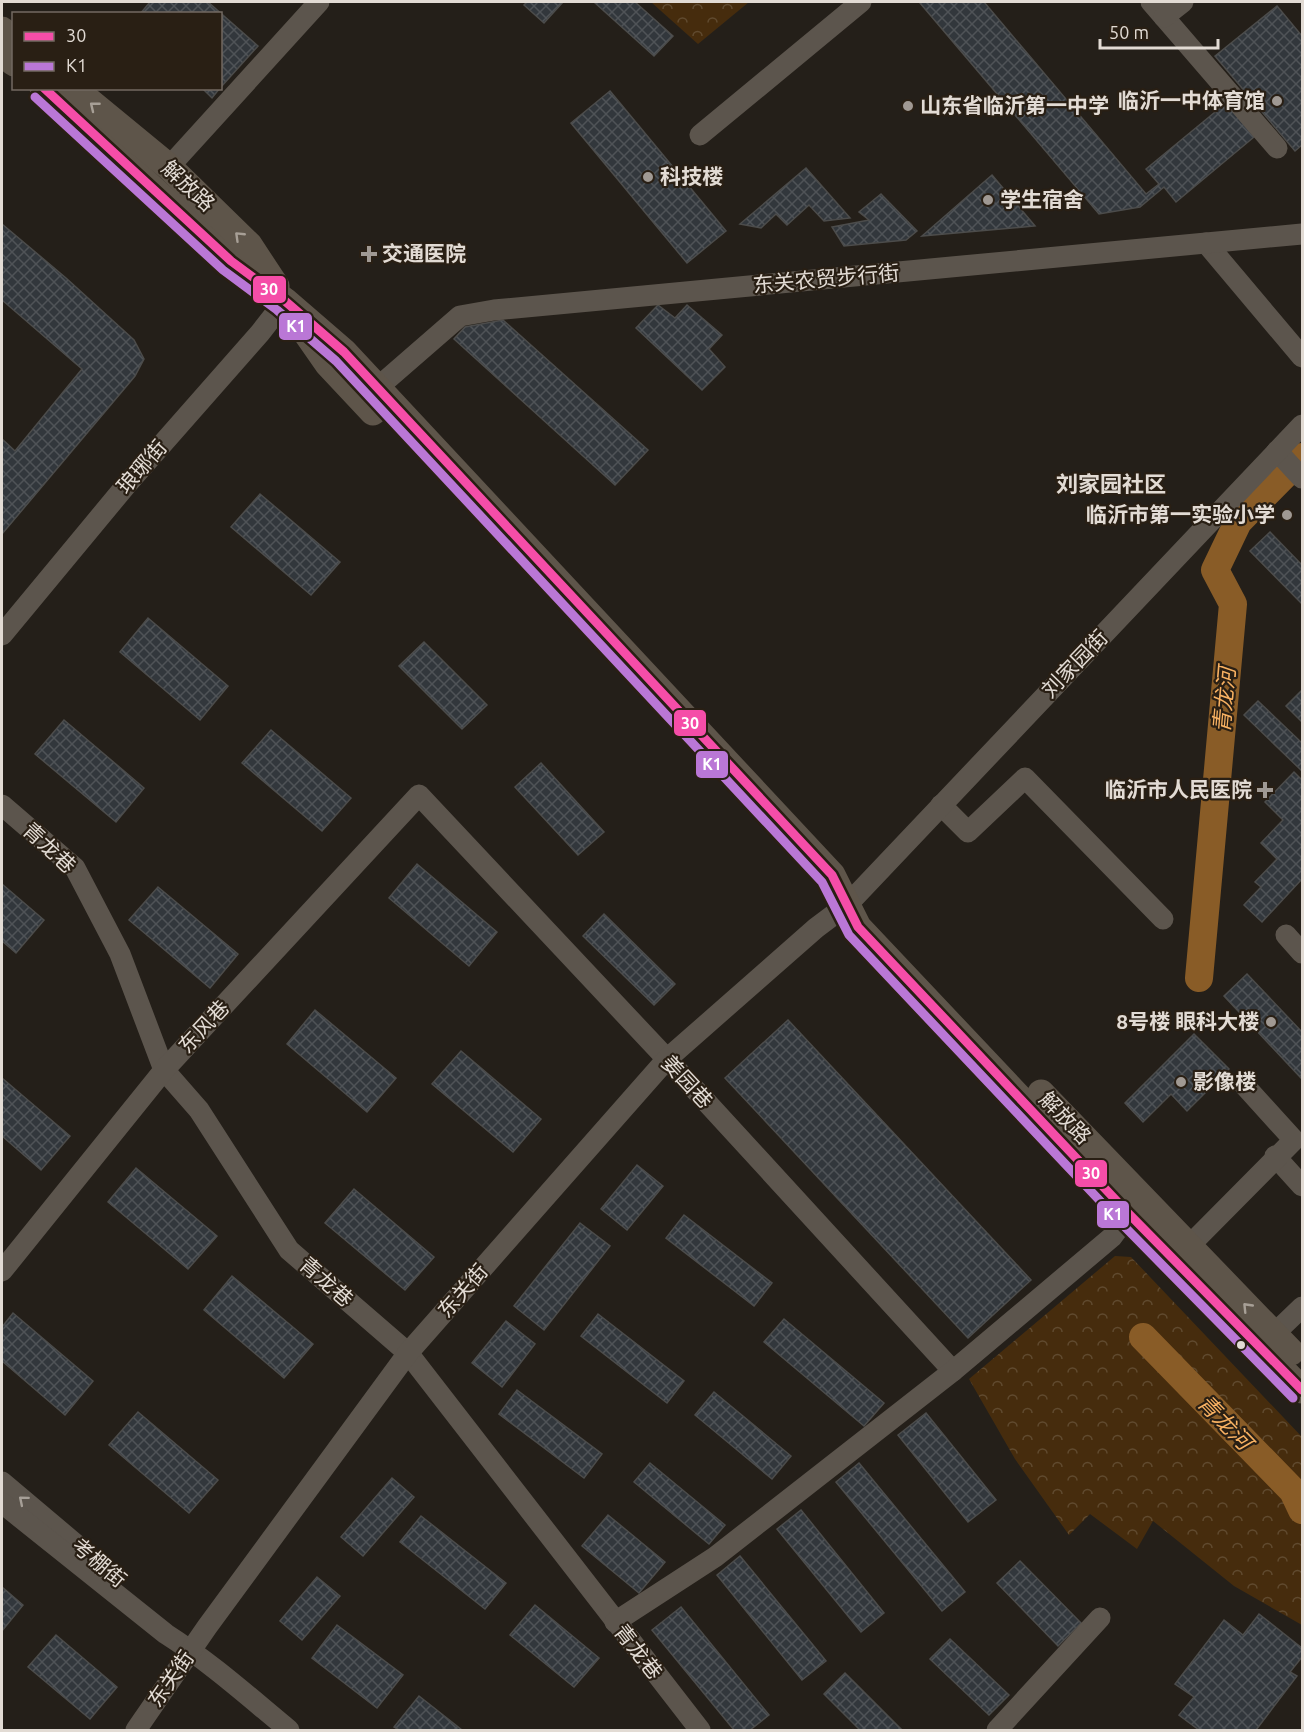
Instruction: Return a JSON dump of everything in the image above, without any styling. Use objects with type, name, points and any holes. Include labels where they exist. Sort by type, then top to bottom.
[{"type":"main road","points":[[5,37],[12,57]]},
{"type":"main road","name":"解放路","points":[[45,90],[231,261],[285,301],[344,352],[376,389],[832,875],[858,927],[1129,1214],[1302,1390]]},
{"type":"main road","name":"解放路","points":[[75,90],[169,167],[249,245],[328,364],[821,887],[870,916],[1302,1364]]},
{"type":"street","points":[[169,167],[320,2]]},
{"type":"street","points":[[700,135],[861,2]]},
{"type":"street","points":[[1183,2],[1157,9],[1277,148]]},
{"type":"street","name":"东关农贸步行街","points":[[376,389],[460,316],[483,312],[1302,234]]},
{"type":"street","points":[[1206,243],[1302,357]]},
{"type":"street","name":"琅琊街","points":[[2,635],[128,483],[260,333],[285,301]]},
{"type":"street","name":"刘家园街","points":[[848,904],[941,805],[1292,467],[1302,425]]},
{"type":"street","points":[[941,805],[968,832],[1025,777],[1163,919]]},
{"type":"street","name":"姜园巷","points":[[419,795],[667,1059],[953,1371]]},
{"type":"street","name":"东风巷","points":[[2,1271],[164,1070],[419,795]]},
{"type":"street","name":"青龙巷","points":[[2,805],[75,868],[120,954],[164,1070],[199,1110],[289,1250],[408,1353],[700,1731]]},
{"type":"street","name":"东关街","points":[[136,1731],[191,1650],[408,1353],[667,1059],[810,933],[848,904]]},
{"type":"street","points":[[1286,935],[1302,953]]},
{"type":"street","points":[[1189,1246],[1275,1156],[1294,1140],[1245,1086]]},
{"type":"street","points":[[1275,1156],[1302,1186]]},
{"type":"street","points":[[615,1622],[715,1557],[953,1371],[1112,1237],[1129,1214]]},
{"type":"street","points":[[1274,1334],[1302,1307]]},
{"type":"street","name":"考棚街","points":[[2,1482],[173,1625],[191,1650]]},
{"type":"street","name":"考棚街","points":[[2,1503],[166,1634],[191,1650],[290,1731]]},
{"type":"street","points":[[996,1731],[1100,1618]]},
{"type":"green space","points":[[651,2],[749,2],[698,44]]},
{"type":"green space","points":[[1115,1256],[1131,1257],[1302,1437],[1302,1625],[1234,1586],[1153,1521],[1137,1549],[1090,1514],[1069,1535],[1015,1459],[969,1379]]},
{"type":"building","points":[[150,2],[208,2],[219,12],[142,12]]},
{"type":"building","points":[[527,2],[563,2],[544,23],[524,5]]},
{"type":"building","points":[[594,2],[635,2],[673,36],[654,56]]},
{"type":"building","points":[[921,2],[984,2],[1146,194],[1159,184],[1146,169],[1226,103],[1254,137],[1176,202],[1164,187],[1140,207],[1099,214]]},
{"type":"building","name":"临沂一中体育馆","points":[[1277,6],[1302,36],[1302,145],[1295,151],[1215,56]]},
{"type":"building","points":[[222,14],[258,46],[222,86]]},
{"type":"building","points":[[204,90],[218,90],[212,98]]},
{"type":"building","name":"科技楼","points":[[610,91],[726,231],[687,263],[571,123]]},
{"type":"building","points":[[806,168],[850,218],[824,221],[809,205],[787,225],[776,214],[761,228],[740,224]]},
{"type":"building","name":"学生宿舍","points":[[992,175],[1035,226],[922,236]]},
{"type":"building","points":[[881,194],[917,231],[906,240],[844,246],[832,227],[869,220],[859,212]]},
{"type":"building","points":[[2,224],[134,340],[144,359],[135,376],[2,534],[2,439],[15,451],[82,369],[2,300]]},
{"type":"building","points":[[658,305],[675,318],[687,305],[722,335],[709,349],[725,367],[702,390],[636,328]]},
{"type":"building","points":[[503,320],[648,450],[615,485],[454,339],[465,327]]},
{"type":"building","points":[[260,494],[340,562],[311,595],[231,527]]},
{"type":"building","points":[[1270,532],[1302,565],[1302,604],[1250,551]]},
{"type":"building","points":[[148,618],[228,686],[200,720],[120,652]]},
{"type":"building","points":[[424,642],[487,705],[462,729],[399,666]]},
{"type":"building","points":[[1302,690],[1302,722],[1286,706]]},
{"type":"building","points":[[1258,701],[1302,743],[1302,771],[1244,715]]},
{"type":"building","points":[[64,720],[144,788],[116,822],[35,754]]},
{"type":"building","points":[[271,730],[351,798],[322,831],[242,763]]},
{"type":"building","points":[[541,763],[604,832],[578,855],[515,787]]},
{"type":"building","points":[[1294,772],[1302,780],[1302,879],[1262,922],[1244,905],[1261,887],[1255,882],[1277,859],[1261,843],[1283,820],[1265,802]]},
{"type":"building","points":[[417,864],[497,932],[469,966],[389,898]]},
{"type":"building","points":[[2,884],[44,920],[16,953],[2,941]]},
{"type":"building","points":[[158,887],[238,954],[210,988],[129,920]]},
{"type":"building","points":[[604,914],[675,984],[654,1005],[583,936]]},
{"type":"building","name":"8号楼 眼科大楼","points":[[1247,974],[1302,1032],[1302,1079],[1224,996]]},
{"type":"building","points":[[315,1010],[396,1078],[367,1112],[287,1044]]},
{"type":"building","points":[[788,1020],[1031,1280],[968,1338],[725,1078]]},
{"type":"building","name":"影像楼","points":[[1194,1034],[1229,1069],[1187,1111],[1171,1094],[1143,1122],[1125,1103]]},
{"type":"building","points":[[461,1051],[541,1119],[513,1152],[432,1084]]},
{"type":"building","points":[[2,1078],[70,1136],[41,1170],[2,1136]]},
{"type":"building","points":[[637,1165],[663,1186],[627,1230],[601,1209]]},
{"type":"building","points":[[136,1168],[217,1236],[188,1269],[108,1202]]},
{"type":"building","points":[[354,1189],[434,1257],[405,1290],[325,1223]]},
{"type":"building","points":[[684,1215],[772,1283],[754,1306],[666,1238]]},
{"type":"building","points":[[580,1223],[610,1246],[544,1330],[514,1306]]},
{"type":"building","points":[[232,1276],[313,1344],[284,1378],[204,1310]]},
{"type":"building","points":[[13,1313],[93,1381],[65,1415],[2,1361],[2,1327]]},
{"type":"building","points":[[598,1314],[684,1381],[667,1403],[581,1336]]},
{"type":"building","points":[[784,1319],[884,1403],[864,1426],[764,1342]]},
{"type":"building","points":[[506,1321],[535,1344],[502,1387],[472,1363]]},
{"type":"building","points":[[517,1390],[602,1454],[584,1478],[499,1414]]},
{"type":"building","points":[[714,1392],[791,1456],[772,1479],[695,1415]]},
{"type":"building","points":[[138,1412],[218,1480],[189,1513],[109,1445]]},
{"type":"building","points":[[926,1413],[996,1500],[968,1522],[898,1435]]},
{"type":"building","points":[[650,1463],[725,1525],[709,1544],[634,1482]]},
{"type":"building","points":[[859,1463],[965,1592],[942,1611],[836,1482]]},
{"type":"building","points":[[392,1478],[414,1497],[363,1556],[341,1537]]},
{"type":"building","points":[[801,1510],[884,1613],[861,1632],[777,1529]]},
{"type":"building","points":[[608,1515],[665,1562],[639,1593],[582,1546]]},
{"type":"building","points":[[421,1516],[506,1583],[485,1609],[400,1542]]},
{"type":"building","points":[[740,1556],[826,1661],[802,1680],[717,1575]]},
{"type":"building","points":[[1020,1561],[1081,1623],[1058,1646],[997,1583]]},
{"type":"building","points":[[317,1577],[340,1596],[302,1640],[280,1621]]},
{"type":"building","points":[[2,1587],[23,1605],[2,1631]]},
{"type":"building","points":[[535,1605],[599,1658],[574,1687],[510,1635]]},
{"type":"building","points":[[681,1607],[769,1715],[750,1730],[734,1730],[652,1630]]},
{"type":"building","points":[[1259,1614],[1302,1648],[1302,1657],[1290,1672],[1297,1676],[1256,1730],[1199,1730],[1179,1715],[1194,1697],[1175,1684],[1224,1620],[1243,1635]]},
{"type":"building","points":[[337,1625],[403,1675],[377,1708],[312,1658]]},
{"type":"building","points":[[56,1635],[117,1687],[90,1719],[28,1667]]},
{"type":"building","points":[[950,1639],[1009,1695],[989,1715],[930,1659]]},
{"type":"building","points":[[845,1673],[902,1730],[860,1730],[824,1694]]},
{"type":"building","points":[[419,1696],[462,1730],[399,1730],[394,1727]]},
{"type":"waterway","name":"青龙河","points":[[1199,978],[1233,604],[1215,570],[1238,522],[1302,457]]},
{"type":"waterway","name":"青龙河","points":[[1143,1337],[1293,1491],[1302,1510]]},
{"type":"transit line","name":"30","points":[[46,90],[231,261],[285,301],[344,352],[832,875],[858,927],[1129,1214],[1302,1390]]},
{"type":"transit line","name":"K1","points":[[35,97],[223,270],[277,310],[336,361],[822,882],[849,935],[1120,1222],[1293,1398]]},
{"type":"place","name":"临沂一中体育馆","points":[[1277,101]]},
{"type":"place","name":"山东省临沂第一中学","points":[[908,106]]},
{"type":"place","name":"科技楼","points":[[648,177]]},
{"type":"place","name":"学生宿舍","points":[[988,200]]},
{"type":"place","name":"交通医院","points":[[369,254]]},
{"type":"place","name":"临沂市第一实验小学","points":[[1287,515]]},
{"type":"place","name":"临沂市人民医院","points":[[1265,790]]},
{"type":"place","name":"8号楼 眼科大楼","points":[[1271,1022]]},
{"type":"place","name":"影像楼","points":[[1181,1082]]},
{"type":"district","name":"刘家园社区","points":[[1111,484]]}]
